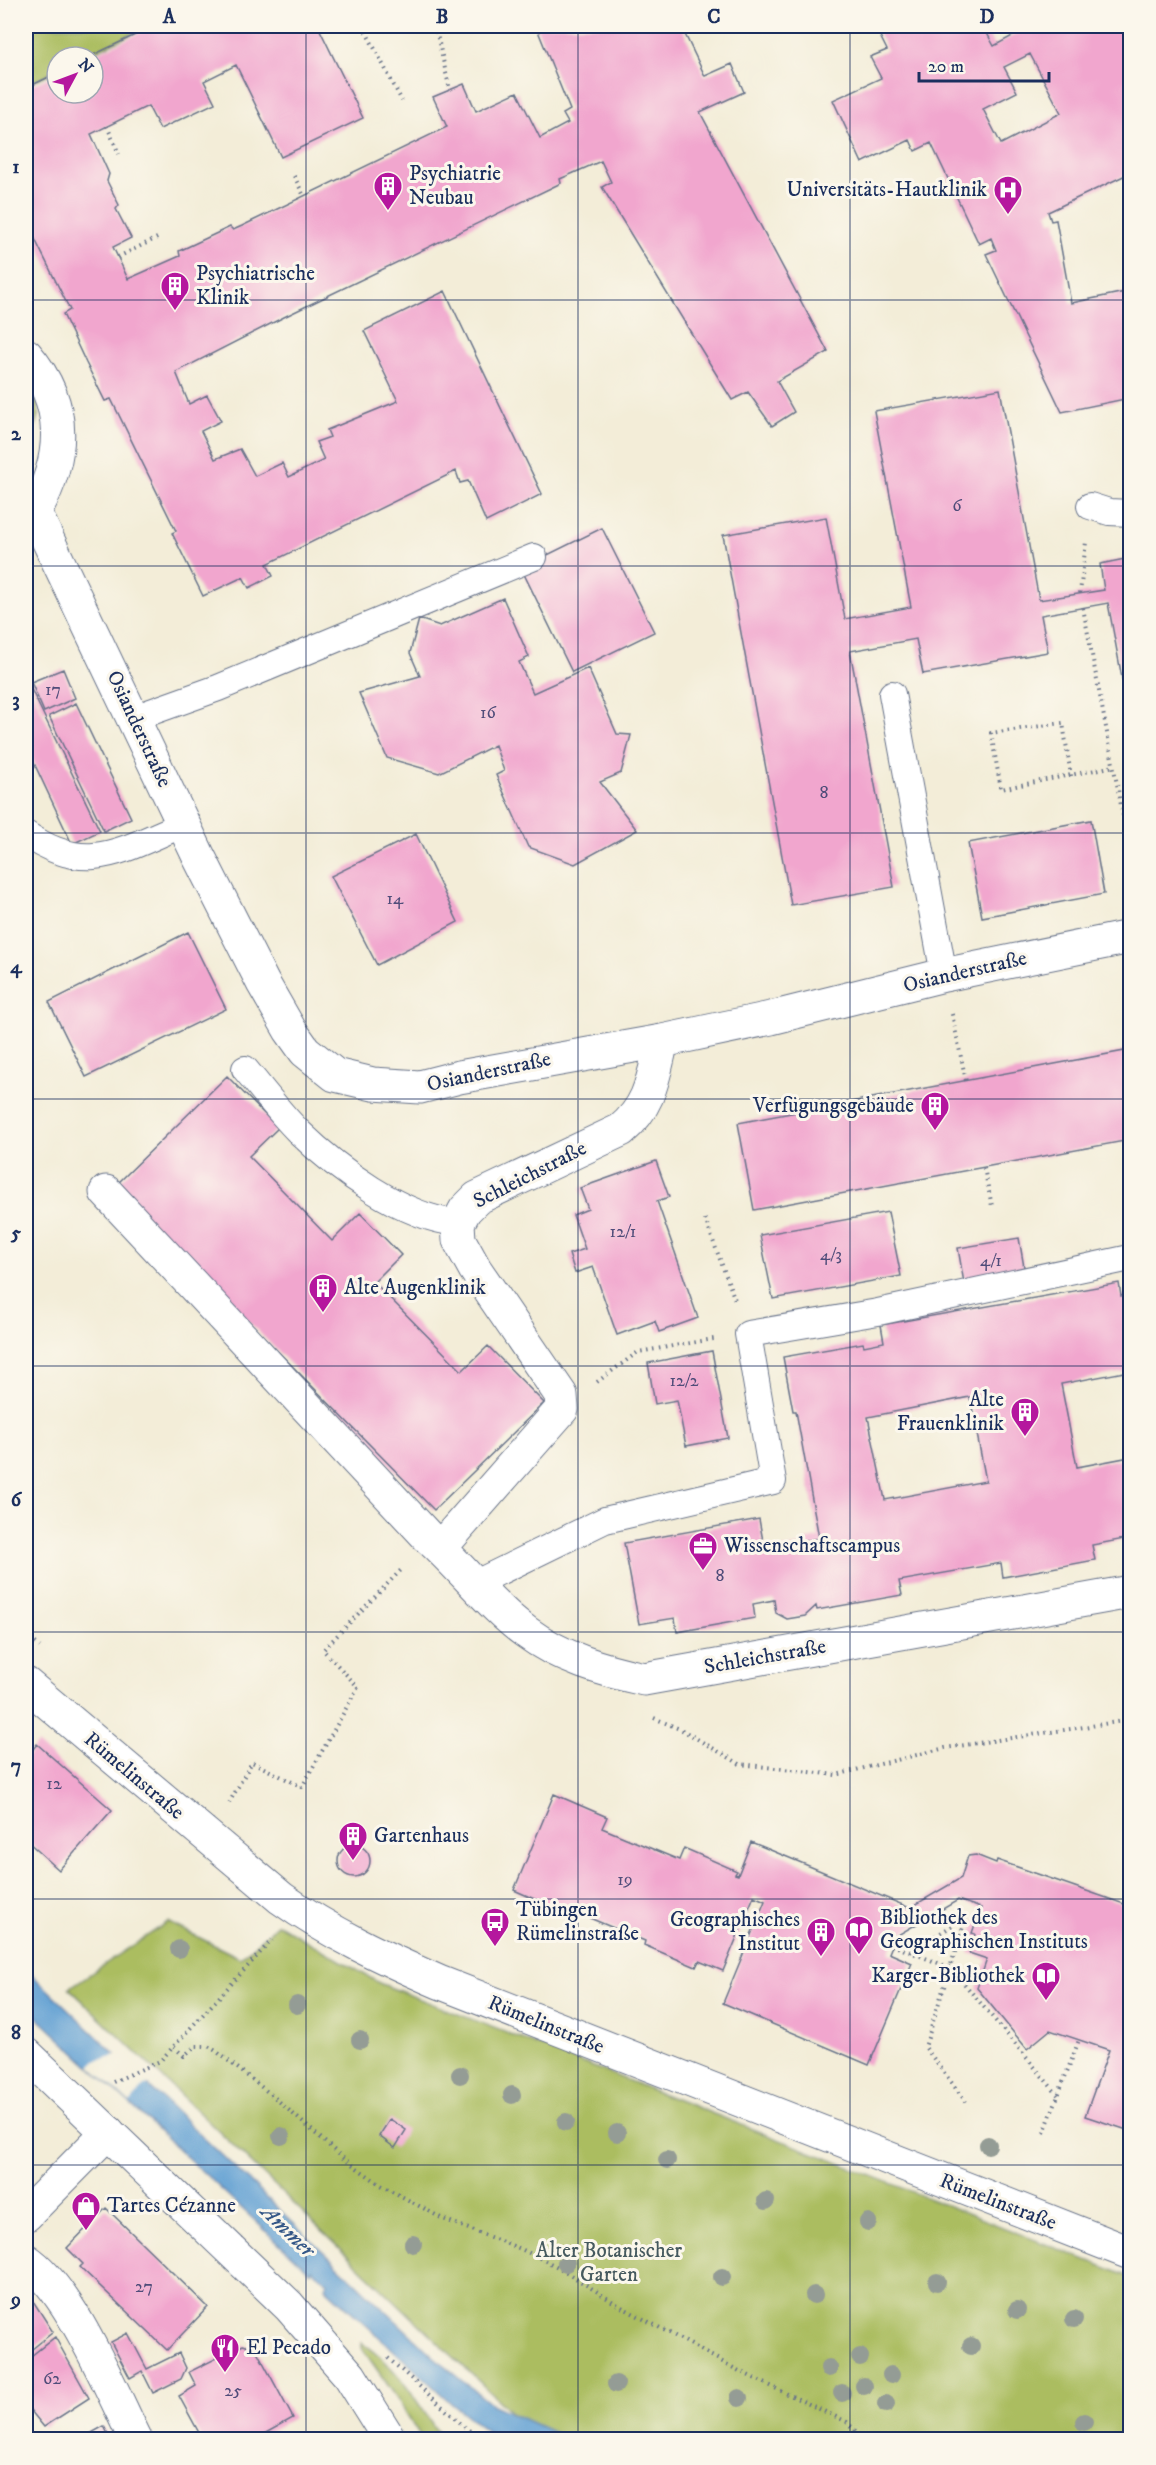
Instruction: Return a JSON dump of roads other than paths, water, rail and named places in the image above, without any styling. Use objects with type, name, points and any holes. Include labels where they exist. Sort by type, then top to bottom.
[{"type":"street","name":"Osianderstraße","points":[[26,356],[44,379],[54,404],[58,450],[48,487],[30,503],[263,983],[305,1051],[335,1075],[374,1084],[420,1087],[530,1063],[662,1041],[771,1018],[944,975],[1131,937]]},
{"type":"street","name":"Schleichstraße","points":[[435,1544],[550,1425],[562,1409],[561,1395],[475,1269],[459,1240],[458,1223],[465,1210],[477,1198],[621,1130],[635,1118],[643,1107],[662,1041]]},
{"type":"street","name":"Schleichstraße","points":[[106,1192],[474,1584],[525,1632],[562,1654],[603,1670],[644,1679],[1131,1592]]},
{"type":"street","name":"Rümelinstraße","points":[[26,1684],[281,1898],[326,1928],[375,1953],[461,1991],[1131,2253]]},
{"type":"street","points":[[26,2054],[289,2306],[350,2376],[390,2439]]},
{"type":"street","points":[[26,2216],[108,2132]]},
{"type":"street","points":[[26,2260],[50,2279],[75,2320],[136,2439]]},
{"type":"lane","points":[[1090,506],[1110,512],[1131,513]]},
{"type":"lane","points":[[134,718],[218,688],[534,557]]},
{"type":"lane","points":[[892,694],[944,975]]},
{"type":"lane","points":[[26,834],[44,846],[65,855],[98,858],[184,824]]},
{"type":"lane","points":[[244,1069],[298,1131],[347,1172],[420,1215],[444,1222],[458,1223]]},
{"type":"lane","points":[[474,1584],[605,1520],[773,1481],[748,1334],[878,1312],[1131,1258]]},
{"type":"water","name":"Ammer","points":[[26,1969],[433,2356],[491,2404],[568,2439],[497,2439],[452,2404],[325,2287],[327,2283],[313,2269],[310,2272],[26,2007]]},
{"type":"place","name":"Psychiatrie Neubau","points":[[388,212]]},
{"type":"place","name":"Universitäts-Hautklinik","points":[[1008,216]]},
{"type":"place","name":"Psychiatrische Klinik","points":[[175,312]]},
{"type":"place","name":"Verfügungsgebäude","points":[[935,1132]]},
{"type":"place","name":"Alte Augenklinik","points":[[323,1314]]},
{"type":"place","name":"Alte Frauenklinik","points":[[1025,1438]]},
{"type":"place","name":"Wissenschaftscampus","points":[[703,1572]]},
{"type":"place","name":"Gartenhaus","points":[[353,1862]]},
{"type":"place","name":"Tübingen Rümelinstraße","points":[[495,1948]]},
{"type":"place","name":"Bibliothek des Geographischen Instituts","points":[[859,1956]]},
{"type":"place","name":"Geographisches Institut","points":[[821,1958]]},
{"type":"place","name":"Karger-Bibliothek","points":[[1046,2002]]},
{"type":"place","name":"Tartes Cézanne","points":[[86,2232]]},
{"type":"place","name":"El Pecado","points":[[225,2374]]},
{"type":"park label","name":"Alter Botanischer Garten","points":[[609,2263]]}]
